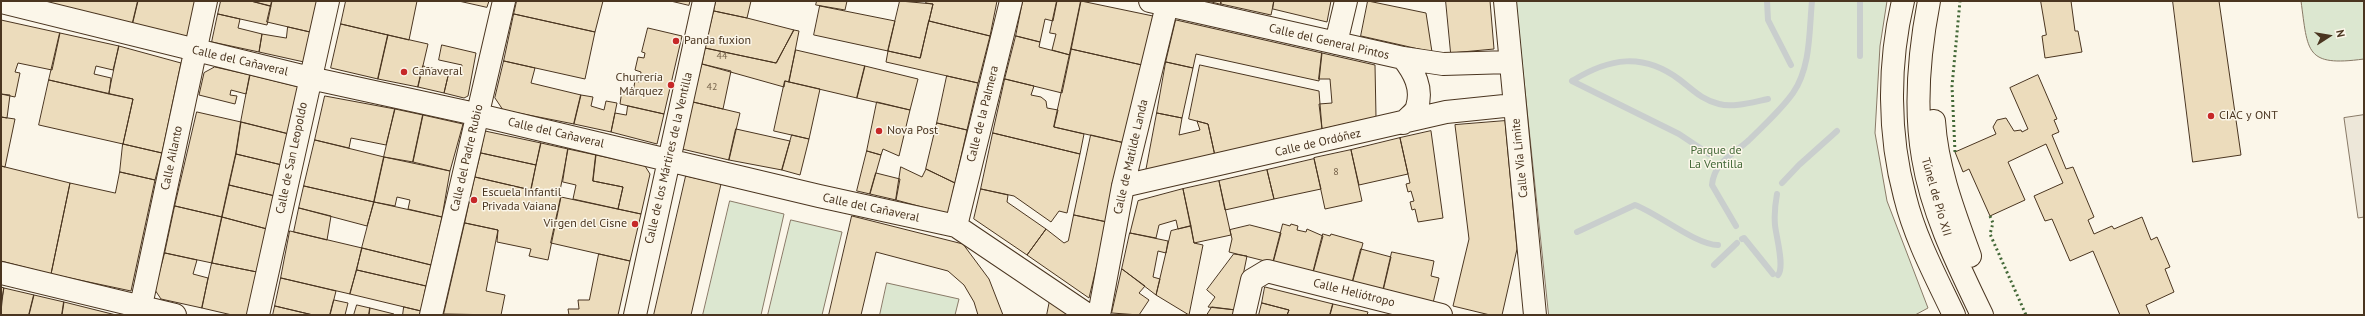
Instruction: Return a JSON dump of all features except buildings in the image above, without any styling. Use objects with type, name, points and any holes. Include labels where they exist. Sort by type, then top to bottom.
[{"type":"street","name":"Calle Ailanto","points":[[140,311],[206,1]]},
{"type":"street","name":"Calle de San Leopoldo","points":[[258,315],[328,1]]},
{"type":"street","name":"Calle del Padre Rubio","points":[[431,315],[504,1]]},
{"type":"street","name":"Calle de los Mártires de la Ventilla","points":[[634,315],[704,1]]},
{"type":"street","name":"Calle de la Palmera","points":[[956,226],[1011,1]]},
{"type":"street","points":[[1336,43],[1346,1]]},
{"type":"street","name":"Calle Vía Límite","points":[[1505,1],[1534,314]]},
{"type":"street","points":[[1903,1],[1894,63],[1892,105],[1895,152],[1905,198],[1921,245],[1954,315]]},
{"type":"street","name":"Túnel de Pío XII","points":[[1912,1],[1905,106],[1908,144],[1914,181],[1924,216],[1966,315]]},
{"type":"street","name":"Túnel de Pío XII","points":[[1929,1],[1919,68],[1918,112],[1923,159],[1944,230],[1982,315]]},
{"type":"street","points":[[1933,1],[1931,29],[1932,84],[1939,160],[1956,219],[1997,315]]},
{"type":"street","name":"Calle del Cañaveral","points":[[1,2],[195,51],[310,78],[478,114],[669,160],[956,226],[1088,315]]},
{"type":"street","name":"Calle del General Pintos","points":[[1162,2],[1403,58],[1443,64],[1510,62]]},
{"type":"street","name":"Calle de Matilde Landa","points":[[1099,315],[1123,186],[1162,2]]},
{"type":"street","points":[[1403,58],[1414,72],[1419,90],[1417,108],[1403,123]]},
{"type":"street","name":"Calle de Ordóñez","points":[[1123,186],[1446,112],[1514,105]]},
{"type":"street","name":"Calle Heliótropo","points":[[1244,315],[1252,280],[1267,271],[1441,315]]},
{"type":"street","points":[[1,273],[140,311],[175,315]]},
{"type":"green space","name":"Parque de La Ventilla","points":[[1516,1],[1887,1],[1880,46],[1875,133],[1887,201],[1928,308],[1915,315],[1549,315]]},
{"type":"green space","points":[[2301,1],[2364,1],[2364,59],[2345,61],[2330,60],[2320,58],[2313,52],[2308,44]]},
{"type":"green space","points":[[730,201],[784,214],[761,315],[703,315]]},
{"type":"green space","points":[[791,220],[842,232],[822,315],[768,315]]},
{"type":"green space","points":[[887,283],[959,299],[955,315],[880,315]]},
{"type":"shaded area","points":[[2364,115],[2364,217],[2358,218],[2344,118]]},
{"type":"waterway","points":[[1767,1],[1768,20],[1791,65]]},
{"type":"waterway","points":[[1736,226],[1712,185],[1714,177],[1721,164],[1749,140],[1778,111],[1799,83],[1808,48],[1812,1]]},
{"type":"waterway","points":[[1860,1],[1860,56]]},
{"type":"waterway","points":[[1572,81],[1599,67],[1613,63],[1626,61],[1639,62],[1653,65],[1666,71],[1703,97],[1719,104],[1737,105],[1768,99]]},
{"type":"waterway","points":[[1572,81],[1679,134],[1709,154]]},
{"type":"waterway","points":[[1782,183],[1799,165],[1837,131]]},
{"type":"waterway","points":[[1777,194],[1775,221],[1781,265],[1778,275]]},
{"type":"waterway","points":[[1577,232],[1635,205],[1645,209],[1688,235],[1709,244],[1718,245]]},
{"type":"waterway","points":[[1742,239],[1744,238],[1773,274]]},
{"type":"waterway","points":[[1714,265],[1737,243]]},
{"type":"hedge","points":[[1955,152],[1952,86],[1960,1]]},
{"type":"hedge","points":[[1990,216],[1993,223],[1990,234],[2026,315]]},
{"type":"place","name":"Panda fuxion","points":[[676,41]]},
{"type":"place","name":"Cañaveral","points":[[404,72]]},
{"type":"place","name":"Churrería Márquez","points":[[671,85]]},
{"type":"place","name":"CIAC y ONT","points":[[2211,116]]},
{"type":"place","name":"Nova Post","points":[[879,131]]},
{"type":"place","name":"Escuela Infantil Privada Vaiana","points":[[474,200]]},
{"type":"place","name":"Virgen del Cisne","points":[[635,224]]}]
